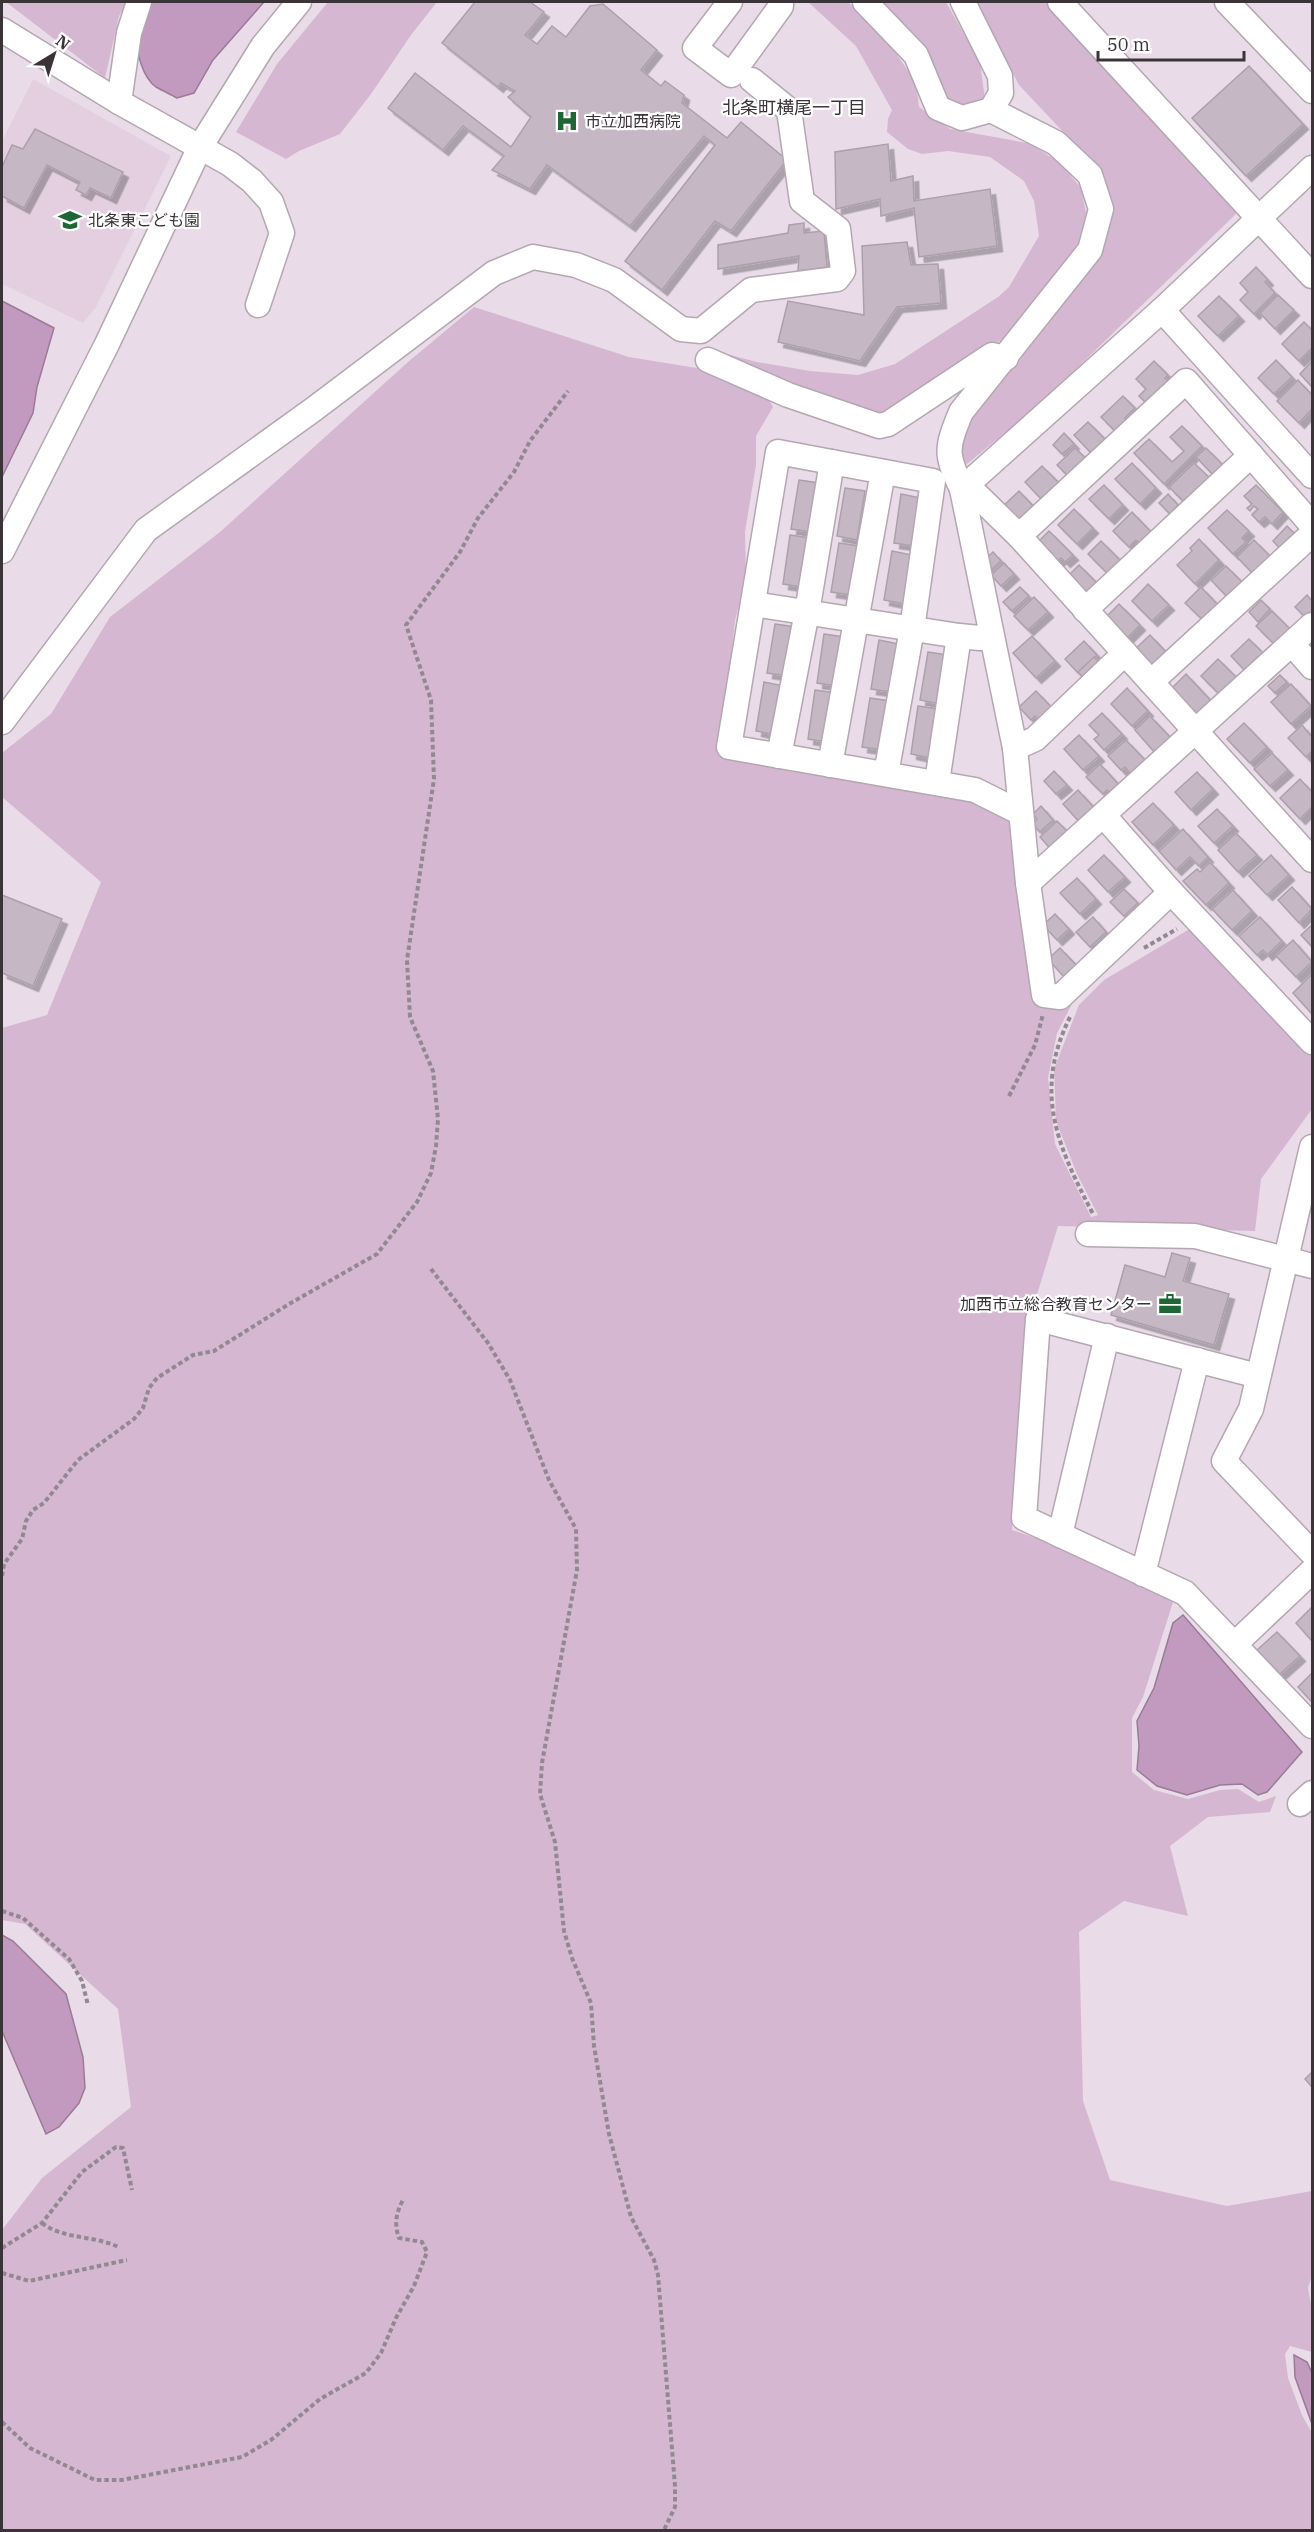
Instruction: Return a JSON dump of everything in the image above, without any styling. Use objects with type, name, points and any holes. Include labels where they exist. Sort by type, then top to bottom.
[{"type":"street","points":[[119,102],[129,33],[139,2]]},
{"type":"street","points":[[2,551],[106,344],[200,147],[263,46],[299,2]]},
{"type":"street","points":[[730,2],[695,48],[731,75],[781,6],[781,2]]},
{"type":"street","points":[[865,2],[916,56],[938,108],[962,118],[991,110],[1056,143],[1090,175],[1101,209],[1090,250],[961,412],[948,443],[951,466],[962,489],[1015,748],[1028,883],[1044,995],[1060,997],[1171,892]]},
{"type":"street","points":[[963,2],[1000,76],[1001,93],[991,110]]},
{"type":"street","points":[[1060,2],[1312,276]]},
{"type":"street","points":[[1227,2],[1312,91]]},
{"type":"street","points":[[2,30],[119,102],[200,147],[252,181],[272,202],[282,233],[258,305]]},
{"type":"street","points":[[2,722],[146,530],[314,409],[494,273],[533,257],[576,265],[614,280],[681,329],[701,331],[752,290],[837,279],[843,270],[838,229],[802,201],[789,110],[752,80]]},
{"type":"street","points":[[962,489],[1162,310],[1312,168]]},
{"type":"street","points":[[1162,310],[1312,476]]},
{"type":"street","points":[[708,360],[788,395],[879,426],[888,424],[992,355],[1006,358]]},
{"type":"street","points":[[1019,536],[1186,381],[1312,525]]},
{"type":"street","points":[[886,774],[912,629],[933,481],[778,452],[729,747],[975,790],[1022,813]]},
{"type":"street","points":[[1084,610],[1251,455]]},
{"type":"street","points":[[779,756],[807,612],[832,462]]},
{"type":"street","points":[[830,765],[883,472]]},
{"type":"street","points":[[962,489],[977,495],[1019,536],[1312,860]]},
{"type":"street","points":[[1151,682],[1312,534]]},
{"type":"street","points":[[753,604],[959,636],[980,638],[991,633]]},
{"type":"street","points":[[1028,883],[1312,625]]},
{"type":"street","points":[[937,782],[959,636]]},
{"type":"street","points":[[1292,644],[1312,667]]},
{"type":"street","points":[[1015,748],[1035,739],[1125,653]]},
{"type":"street","points":[[1104,816],[1171,892],[1312,1042]]},
{"type":"street","points":[[1312,1147],[1251,1409],[1224,1461],[1312,1553]]},
{"type":"street","points":[[1093,1228],[1195,1236],[1312,1266]]},
{"type":"street","points":[[1258,1376],[1038,1319],[1024,1518],[1185,1593],[1312,1726]]},
{"type":"street","points":[[1060,1535],[1107,1336]]},
{"type":"street","points":[[1143,1574],[1197,1360]]},
{"type":"street","points":[[1235,1644],[1312,1571]]},
{"type":"path","points":[[2,1576],[4,1564],[22,1539],[26,1521],[33,1510],[44,1503],[78,1460],[134,1419],[143,1407],[149,1388],[157,1378],[193,1354],[214,1351],[289,1304],[377,1254],[417,1202],[431,1173],[438,1119],[433,1071],[410,1017],[407,960],[434,780],[431,700],[406,625],[460,552],[478,518],[514,472],[530,441],[568,391]]},
{"type":"path","points":[[1142,949],[1195,918]]},
{"type":"path","points":[[1009,1096],[1035,1045],[1042,1022],[1044,995]]},
{"type":"path","points":[[1072,1011],[1051,1072],[1054,1123],[1060,1145],[1093,1228]]},
{"type":"path","points":[[431,1269],[488,1343],[510,1380],[549,1480],[576,1529],[577,1570],[542,1763],[540,1794],[555,1842],[564,1931],[572,1958],[591,2003],[594,2046],[609,2134],[631,2217],[654,2260],[658,2275],[675,2486],[675,2507],[664,2530]]},
{"type":"path","points":[[2,1911],[23,1918],[69,1959],[82,1982],[87,2005]]},
{"type":"path","points":[[2,2248],[42,2223],[82,2172],[116,2147],[123,2148],[132,2190]]},
{"type":"path","points":[[2,2422],[30,2448],[95,2480],[122,2480],[213,2464],[242,2457],[258,2449],[320,2399],[366,2373],[381,2353],[396,2318],[414,2286],[427,2252],[422,2242],[399,2238],[396,2229],[397,2212],[403,2200]]},
{"type":"path","points":[[42,2223],[51,2230],[75,2234],[120,2248]]},
{"type":"path","points":[[2,2273],[29,2281],[127,2260]]},
{"type":"shaded area","points":[[6,2],[127,2],[119,16],[105,78]]},
{"type":"shaded area","points":[[152,2],[264,2],[213,60],[194,93],[177,98],[151,83],[139,56],[138,36]]},
{"type":"shaded area","points":[[328,2],[437,2],[340,134],[286,159],[236,132],[277,64]]},
{"type":"shaded area","points":[[808,2],[848,2],[886,38],[916,83],[919,107],[950,129],[1027,143],[1060,163],[1081,188],[1086,213],[1078,243],[1062,268],[1001,340],[892,415],[870,418],[715,351],[757,362],[810,371],[858,375],[895,364],[998,297],[1009,287],[1039,236],[1034,201],[1024,181],[990,157],[948,151],[922,154],[908,149],[887,132],[888,119],[892,110],[856,46]]},
{"type":"shaded area","points":[[882,2],[946,2],[980,63],[985,99],[970,109],[948,99],[937,86],[929,53]]},
{"type":"shaded area","points":[[975,2],[1051,2],[1240,210],[1041,403],[967,464],[961,460],[956,436],[970,414],[1018,362],[1102,250],[1113,207],[1099,170],[1019,85]]},
{"type":"shaded area","name":"北条東こども園","points":[[33,79],[171,156],[96,307],[83,323],[2,284],[2,141]]},
{"type":"shaded area","points":[[2,301],[54,328],[37,387],[33,413],[2,477]]},
{"type":"shaded area","points":[[474,307],[629,357],[709,370],[766,394],[773,407],[756,436],[756,465],[745,532],[746,576],[735,621],[721,747],[883,777],[1019,815],[1050,993],[1069,1001],[1071,1006],[1057,1033],[1048,1078],[1055,1144],[1091,1217],[1098,1215],[1077,1174],[1056,1121],[1054,1069],[1079,1005],[1104,980],[1193,927],[1312,1055],[1312,1109],[1261,1179],[1255,1231],[1058,1226],[1032,1311],[1012,1530],[1097,1559],[1173,1602],[1143,1697],[1132,1718],[1132,1772],[1154,1790],[1188,1799],[1220,1790],[1238,1789],[1259,1802],[1276,1796],[1270,1812],[1208,1817],[1170,1846],[1188,1916],[1124,1901],[1079,1932],[1083,2101],[1110,2180],[1227,2206],[1312,2191],[1312,2275],[1308,2288],[1312,2310],[1312,2352],[1290,2346],[1285,2354],[1288,2378],[1302,2415],[1312,2433],[1312,2530],[2,2530],[2,2230],[42,2178],[131,2107],[118,2009],[25,1924],[2,1920],[2,1028],[47,1015],[101,882],[2,797],[2,753],[51,714],[110,617],[220,532],[408,362]]},
{"type":"shaded area","points":[[1183,1615],[1302,1752],[1267,1792],[1258,1795],[1242,1784],[1220,1785],[1187,1795],[1157,1786],[1137,1770],[1139,1746],[1137,1721],[1154,1688],[1173,1623]]},
{"type":"shaded area","points":[[2,1935],[13,1941],[66,1994],[83,2057],[85,2088],[79,2103],[59,2127],[46,2134],[2,2031]]},
{"type":"shaded area","points":[[1294,2355],[1307,2362],[1312,2373],[1312,2424],[1295,2377]]},
{"type":"building","points":[[475,2],[530,2],[544,12],[525,35],[537,44],[552,26],[566,37],[590,6],[603,4],[657,50],[641,70],[661,86],[665,81],[684,95],[682,103],[727,138],[741,122],[787,160],[731,231],[715,221],[662,290],[625,261],[715,145],[704,136],[630,226],[547,165],[530,189],[492,170],[504,156],[463,126],[443,150],[388,108],[415,73],[511,147],[531,117],[508,97],[515,91],[501,83],[498,87],[442,43]]},
{"type":"building","points":[[1249,66],[1303,124],[1246,176],[1192,118]]},
{"type":"building","points":[[35,129],[123,172],[111,198],[90,188],[86,195],[76,190],[80,182],[47,165],[24,208],[2,196],[2,167],[12,145],[23,149]]},
{"type":"building","points":[[888,144],[891,181],[913,176],[914,201],[990,189],[997,246],[919,257],[914,208],[881,216],[880,199],[836,209],[835,152]]},
{"type":"building","points":[[804,223],[804,233],[824,231],[827,267],[798,271],[799,256],[718,269],[718,245],[788,233],[789,225]]},
{"type":"building","points":[[907,242],[911,265],[938,264],[941,303],[897,307],[860,361],[778,342],[788,301],[864,315],[862,246]]},
{"type":"building","points":[[1256,267],[1268,280],[1265,282],[1275,293],[1254,314],[1240,300],[1248,292],[1240,283]]},
{"type":"building","points":[[1278,295],[1294,310],[1275,329],[1260,313]]},
{"type":"building","points":[[1219,296],[1239,316],[1218,336],[1198,316]]},
{"type":"building","points":[[1304,322],[1312,330],[1312,348],[1299,361],[1282,344]]},
{"type":"building","points":[[1276,360],[1292,377],[1274,394],[1258,378]]},
{"type":"building","points":[[1154,361],[1168,375],[1165,378],[1172,385],[1150,407],[1139,396],[1146,389],[1136,379]]},
{"type":"building","points":[[1312,361],[1312,387],[1300,374]]},
{"type":"building","points":[[1298,380],[1312,395],[1312,409],[1299,423],[1277,401]]},
{"type":"building","points":[[1123,396],[1135,408],[1125,418],[1131,423],[1119,435],[1101,417]]},
{"type":"building","points":[[1088,422],[1105,439],[1091,453],[1074,435]]},
{"type":"building","points":[[1182,426],[1202,446],[1164,484],[1134,453],[1149,439],[1172,462],[1184,451],[1170,437]]},
{"type":"building","points":[[1064,433],[1074,444],[1062,454],[1053,445]]},
{"type":"building","points":[[1075,448],[1089,461],[1071,479],[1057,465]]},
{"type":"building","points":[[1206,448],[1225,467],[1215,477],[1196,457]]},
{"type":"building","points":[[1132,463],[1156,488],[1140,504],[1115,479]]},
{"type":"building","points":[[1194,463],[1212,480],[1187,505],[1169,487]]},
{"type":"building","points":[[1042,466],[1062,486],[1045,503],[1025,482]]},
{"type":"building","points":[[799,480],[819,483],[811,532],[791,529]]},
{"type":"building","points":[[1104,485],[1123,505],[1109,519],[1089,499]]},
{"type":"building","points":[[1256,485],[1283,512],[1272,524],[1265,517],[1259,522],[1252,515],[1258,509],[1254,506],[1250,511],[1247,508],[1252,504],[1244,496]]},
{"type":"building","points":[[845,488],[865,491],[857,540],[837,536]]},
{"type":"building","points":[[1019,491],[1038,511],[1021,527],[1001,508]]},
{"type":"building","points":[[901,494],[921,498],[914,546],[894,543]]},
{"type":"building","points":[[1168,494],[1178,505],[1170,514],[1159,503]]},
{"type":"building","points":[[1074,509],[1093,528],[1077,544],[1058,525]]},
{"type":"building","points":[[1227,510],[1249,531],[1242,538],[1246,542],[1233,554],[1208,528]]},
{"type":"building","points":[[1132,512],[1155,536],[1143,547],[1136,540],[1129,547],[1113,531]]},
{"type":"building","points":[[1287,526],[1299,538],[1284,553],[1273,541]]},
{"type":"building","points":[[1049,531],[1073,555],[1065,562],[1061,558],[1053,566],[1034,546]]},
{"type":"building","points":[[790,535],[810,538],[802,587],[783,584]]},
{"type":"building","points":[[1199,539],[1219,560],[1195,584],[1177,565],[1192,551],[1190,548]]},
{"type":"building","points":[[1254,540],[1273,559],[1255,576],[1237,557]]},
{"type":"building","points":[[1101,541],[1122,562],[1109,575],[1088,554]]},
{"type":"building","points":[[839,543],[859,546],[851,595],[831,592]]},
{"type":"building","points":[[892,551],[912,555],[904,604],[884,600]]},
{"type":"building","points":[[993,552],[1001,561],[990,571],[982,562]]},
{"type":"building","points":[[1004,563],[1014,574],[1001,586],[991,575]]},
{"type":"building","points":[[1079,565],[1101,587],[1084,603],[1063,581]]},
{"type":"building","points":[[1226,566],[1244,584],[1229,599],[1211,580]]},
{"type":"building","points":[[1148,584],[1169,605],[1152,621],[1132,601]]},
{"type":"building","points":[[1020,587],[1029,596],[1012,611],[1003,602]]},
{"type":"building","points":[[1201,587],[1220,607],[1205,622],[1185,603]]},
{"type":"building","points":[[1307,595],[1312,601],[1312,617],[1309,621],[1295,607]]},
{"type":"building","points":[[1034,597],[1048,612],[1028,630],[1014,616]]},
{"type":"building","points":[[1261,600],[1270,609],[1258,622],[1249,612]]},
{"type":"building","points":[[1119,604],[1140,625],[1124,641],[1103,620]]},
{"type":"building","points":[[1272,611],[1290,629],[1274,644],[1256,626]]},
{"type":"building","points":[[775,624],[795,627],[787,676],[767,673]]},
{"type":"building","points":[[824,634],[844,637],[836,686],[817,683]]},
{"type":"building","points":[[1150,635],[1169,655],[1151,672],[1132,652]]},
{"type":"building","points":[[1032,636],[1055,661],[1036,678],[1013,653]]},
{"type":"building","points":[[1249,639],[1266,656],[1248,674],[1231,656]]},
{"type":"building","points":[[879,640],[899,644],[891,692],[871,689]]},
{"type":"building","points":[[1084,641],[1097,655],[1078,673],[1065,659]]},
{"type":"building","points":[[928,652],[947,655],[940,704],[920,700]]},
{"type":"building","points":[[1094,657],[1103,667],[1087,682],[1078,672]]},
{"type":"building","points":[[1218,659],[1237,678],[1220,695],[1201,676]]},
{"type":"building","points":[[1186,674],[1214,704],[1194,723],[1166,694]]},
{"type":"building","points":[[1280,675],[1287,682],[1275,693],[1268,686]]},
{"type":"building","points":[[764,682],[784,686],[776,735],[756,731]]},
{"type":"building","points":[[1291,684],[1311,706],[1291,724],[1271,702]]},
{"type":"building","points":[[1127,688],[1148,711],[1132,726],[1111,704]]},
{"type":"building","points":[[815,690],[835,693],[827,742],[808,739]]},
{"type":"building","points":[[1036,691],[1056,712],[1043,725],[1035,716],[1031,720],[1019,707]]},
{"type":"building","points":[[870,698],[890,701],[882,750],[862,747]]},
{"type":"building","points":[[918,706],[938,709],[930,758],[911,754]]},
{"type":"building","points":[[1102,713],[1122,734],[1104,750],[1094,739],[1099,735],[1089,725]]},
{"type":"building","points":[[1150,716],[1171,738],[1155,753],[1135,730]]},
{"type":"building","points":[[1244,723],[1267,747],[1250,763],[1227,739]]},
{"type":"building","points":[[1302,725],[1312,737],[1312,751],[1306,757],[1288,738]]},
{"type":"building","points":[[1079,735],[1099,756],[1083,770],[1064,749]]},
{"type":"building","points":[[1126,740],[1147,762],[1132,776],[1125,767],[1121,770],[1108,756]]},
{"type":"building","points":[[1272,753],[1288,770],[1270,786],[1254,769]]},
{"type":"building","points":[[1100,764],[1120,786],[1111,794],[1107,790],[1103,794],[1086,777]]},
{"type":"building","points":[[1054,771],[1067,785],[1056,794],[1044,781]]},
{"type":"building","points":[[1197,772],[1213,789],[1191,810],[1175,792]]},
{"type":"building","points":[[1300,779],[1312,792],[1312,807],[1300,819],[1280,798]]},
{"type":"building","points":[[1078,790],[1098,812],[1083,826],[1063,804]]},
{"type":"building","points":[[1153,803],[1174,825],[1153,845],[1132,822]]},
{"type":"building","points":[[1041,806],[1053,820],[1040,832],[1032,824],[1037,819],[1033,814]]},
{"type":"building","points":[[1217,809],[1233,826],[1214,843],[1198,826]]},
{"type":"building","points":[[1057,821],[1073,837],[1055,854],[1040,837]]},
{"type":"building","points":[[1183,829],[1208,857],[1199,866],[1190,857],[1176,870],[1159,851]]},
{"type":"building","points":[[1236,833],[1257,855],[1238,872],[1218,850]]},
{"type":"building","points":[[1104,855],[1125,877],[1108,892],[1088,870]]},
{"type":"building","points":[[1271,855],[1289,875],[1267,895],[1249,876]]},
{"type":"building","points":[[1210,862],[1229,883],[1206,905],[1183,881],[1197,869],[1200,872]]},
{"type":"building","points":[[1077,878],[1096,899],[1080,914],[1060,893]]},
{"type":"building","points":[[1292,887],[1312,909],[1299,923],[1278,900]]},
{"type":"building","points":[[1124,889],[1138,903],[1124,916],[1110,902]]},
{"type":"building","points":[[1233,890],[1252,911],[1232,930],[1212,909]]},
{"type":"building","points":[[2,895],[62,919],[33,986],[2,973]]},
{"type":"building","points":[[1055,914],[1069,929],[1057,940],[1043,925]]},
{"type":"building","points":[[1093,917],[1106,932],[1090,947],[1076,932]]},
{"type":"building","points":[[1260,917],[1282,941],[1267,955],[1263,950],[1257,955],[1239,936]]},
{"type":"building","points":[[1312,925],[1312,947],[1301,935]]},
{"type":"building","points":[[1293,940],[1312,962],[1296,977],[1276,956]]},
{"type":"building","points":[[1060,948],[1077,966],[1064,977],[1048,959]]},
{"type":"building","points":[[1312,974],[1312,1014],[1293,993]]},
{"type":"building","name":"加西市立総合教育センター","points":[[1172,1253],[1190,1258],[1183,1281],[1229,1294],[1214,1345],[1111,1315],[1125,1265],[1165,1277]]},
{"type":"building","points":[[1312,1607],[1312,1641],[1296,1623]]},
{"type":"building","points":[[1277,1632],[1300,1656],[1280,1674],[1257,1650]]},
{"type":"building","points":[[1312,1673],[1312,1702],[1298,1687]]},
{"type":"building","points":[[1312,2072],[1312,2087],[1305,2079]]},
{"type":"place","name":"市立加西病院","points":[[567,121]]},
{"type":"place","name":"北条東こども園","points":[[70,220]]},
{"type":"place","name":"加西市立総合教育センター","points":[[1170,1304]]},
{"type":"district","name":"北条町横尾一丁目","points":[[794,107]]}]
